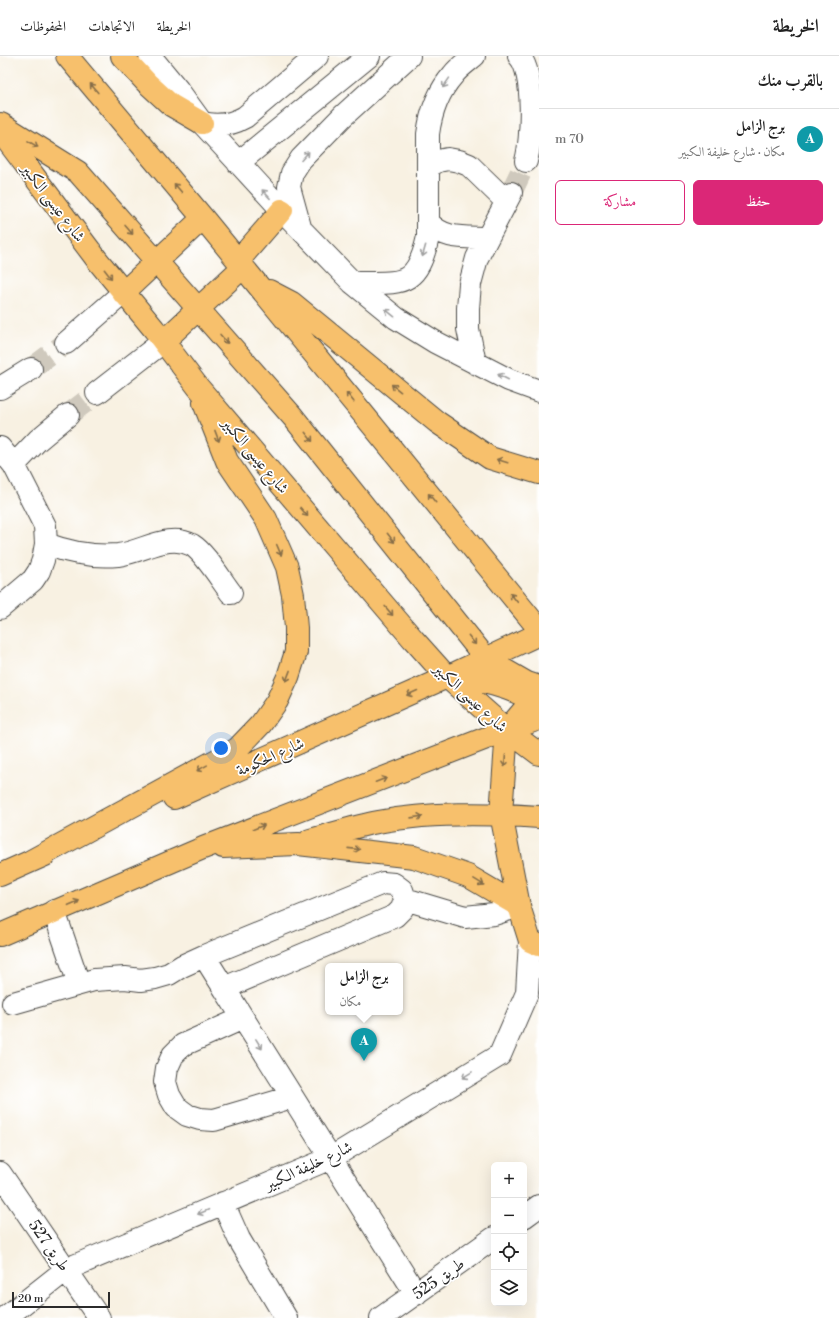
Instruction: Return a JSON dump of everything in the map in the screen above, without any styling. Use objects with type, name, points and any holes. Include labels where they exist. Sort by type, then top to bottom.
[{"type":"main road","points":[[67,56],[241,264],[539,628]]},
{"type":"main road","points":[[122,56],[147,83],[171,105],[202,123]]},
{"type":"main road","points":[[0,123],[78,172],[293,417],[487,660],[527,683],[538,700]]},
{"type":"main road","name":"شارع عيسى الكبير","points":[[0,131],[123,293],[164,341],[198,387],[408,634],[448,677],[507,730],[539,754]]},
{"type":"main road","points":[[164,341],[198,309],[241,264],[282,210]]},
{"type":"main road","points":[[123,293],[203,218]]},
{"type":"main road","points":[[259,286],[292,303],[437,422],[490,458],[539,473]]},
{"type":"main road","points":[[31,861],[237,749],[261,724],[277,701],[288,677],[296,652],[296,628],[293,595],[287,567],[266,520],[227,461],[198,387]]},
{"type":"main road","name":"شارع الحكومة","points":[[0,875],[487,660],[539,634]]},
{"type":"main road","points":[[448,677],[470,679],[500,686],[538,700]]},
{"type":"main road","points":[[0,935],[204,848],[507,730],[538,700]]},
{"type":"main road","points":[[507,730],[501,814],[519,906],[537,945]]},
{"type":"main road","points":[[298,844],[378,822],[439,814],[501,814],[539,817]]},
{"type":"main road","points":[[204,848],[298,844],[414,857],[468,876],[519,906]]},
{"type":"street","points":[[150,56],[178,90],[202,123],[300,230],[353,283],[396,318],[435,342],[509,380],[539,391]]},
{"type":"street","points":[[170,56],[176,74],[178,90]]},
{"type":"street","points":[[202,123],[212,126],[223,126],[235,123],[318,56]]},
{"type":"street","points":[[238,163],[369,56]]},
{"type":"street","points":[[300,230],[289,187],[292,173],[301,159],[343,116],[409,56]]},
{"type":"street","points":[[353,283],[395,283],[407,279],[416,270],[423,255],[428,237],[428,134],[430,117],[436,102],[453,73],[474,56]]},
{"type":"street","points":[[518,56],[526,66],[530,88],[529,150],[526,161]]},
{"type":"street","points":[[428,167],[438,161],[448,159],[459,161],[469,165],[509,197],[486,238],[477,258],[470,284],[468,329],[476,363]]},
{"type":"street","points":[[428,222],[440,233],[449,236],[486,238]]},
{"type":"street","points":[[66,343],[123,293]]},
{"type":"street","points":[[97,393],[164,341]]},
{"type":"street","points":[[0,388],[30,369]]},
{"type":"street","points":[[14,465],[38,440],[68,415]]},
{"type":"street","points":[[0,448],[14,465],[45,526],[46,544],[43,560],[34,580],[0,608]]},
{"type":"street","points":[[46,544],[67,551],[99,556],[120,554],[171,540],[182,541],[200,551],[231,593]]},
{"type":"street","points":[[14,1003],[79,984],[108,979],[125,978],[140,980],[169,974],[204,956],[383,883],[394,884],[402,890],[405,899],[402,909],[395,916],[224,988]]},
{"type":"street","points":[[405,899],[465,917],[494,914],[519,906]]},
{"type":"street","points":[[54,912],[79,984]]},
{"type":"street","name":"شارع خليفة الكبير","points":[[5,1318],[67,1269],[331,1158],[500,1054],[527,993],[537,945]]},
{"type":"street","points":[[204,956],[416,1294]]},
{"type":"street","points":[[243,1018],[183,1045],[173,1055],[167,1068],[166,1082],[169,1095],[176,1107],[187,1115],[200,1119],[214,1120],[292,1097]]},
{"type":"street","name":"طريق 527","points":[[0,1173],[67,1269],[99,1318]]},
{"type":"street","points":[[223,1203],[239,1239],[286,1318]]},
{"type":"street","points":[[527,1215],[539,1206]]},
{"type":"street","name":"طريق 525","points":[[381,1318],[491,1240]]},
{"type":"tunnel","points":[[511,193],[526,161]]},
{"type":"tunnel","points":[[31,369],[66,343]]},
{"type":"tunnel","points":[[68,415],[97,393]]},
{"type":"place","name":"برج الزامل","points":[[364,1061]]}]
